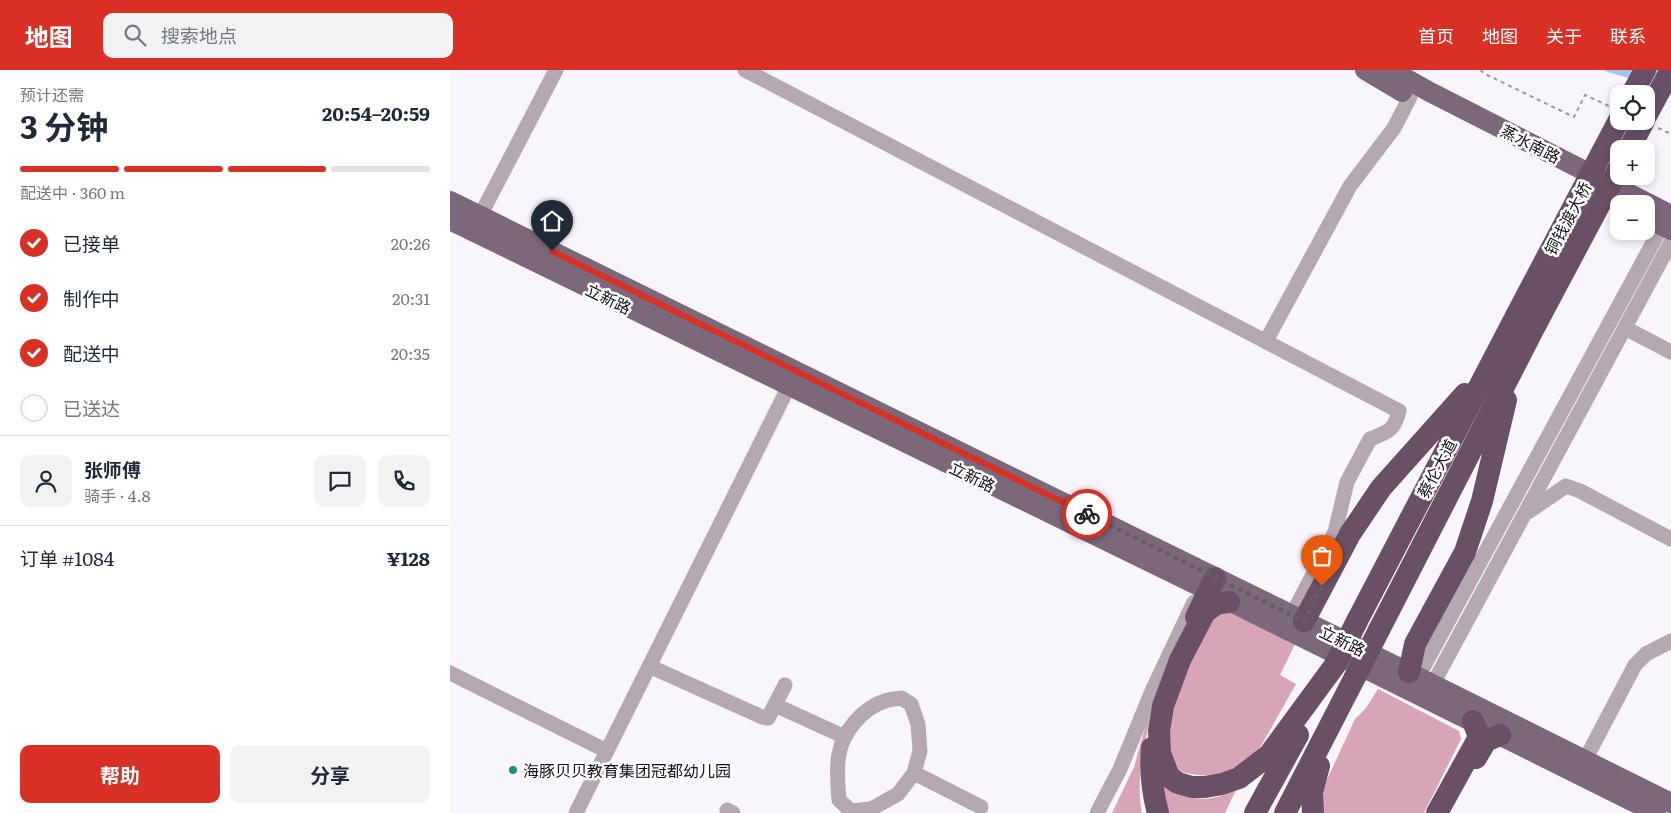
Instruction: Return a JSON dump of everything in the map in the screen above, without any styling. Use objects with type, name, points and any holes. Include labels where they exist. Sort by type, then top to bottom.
[{"type":"highway","points":[[1637,85],[1645,70]]},
{"type":"highway","points":[[1655,99],[1671,70]]},
{"type":"highway","name":"铜钱渡大桥","points":[[1526,320],[1614,130]]},
{"type":"highway","name":"铜钱渡大桥","points":[[1526,320],[1610,183]]},
{"type":"highway","name":"蔡伦大道","points":[[1355,677],[1515,365],[1526,320]]},
{"type":"highway","name":"蔡伦大道","points":[[1335,665],[1356,621],[1488,369],[1526,320]]},
{"type":"highway","points":[[1420,678],[1415,644],[1465,552],[1482,502],[1515,365]]},
{"type":"highway","points":[[1298,618],[1381,488],[1488,369]]},
{"type":"highway","points":[[1158,813],[1151,765],[1153,730],[1160,701],[1177,655],[1208,585]]},
{"type":"highway","points":[[1229,602],[1216,604],[1205,612],[1180,660],[1163,706],[1159,731],[1160,752],[1169,777],[1178,783],[1205,787],[1239,778],[1269,755],[1335,665]]},
{"type":"highway","points":[[1255,813],[1335,665]]},
{"type":"highway","points":[[1285,813],[1355,677]]},
{"type":"highway","points":[[1313,813],[1312,792],[1315,774],[1355,677]]},
{"type":"highway","points":[[1437,813],[1479,737],[1473,721]]},
{"type":"highway","points":[[1444,813],[1486,741],[1500,735]]},
{"type":"main road","name":"蒸水南路","points":[[1365,70],[1410,97],[1610,199]]},
{"type":"main road","name":"蒸水南路","points":[[1391,70],[1664,226]]},
{"type":"main road","name":"立新路","points":[[450,201],[1208,585],[1229,602],[1656,813]]},
{"type":"main road","name":"立新路","points":[[450,220],[789,386],[1208,585],[1298,618],[1671,803]]},
{"type":"street","points":[[480,216],[556,70]]},
{"type":"street","points":[[745,70],[1399,411],[1396,423],[1389,432],[1370,439],[1347,482],[1335,532],[1298,618]]},
{"type":"street","points":[[1266,341],[1350,186],[1394,128],[1410,97]]},
{"type":"street","points":[[1420,678],[1525,514],[1625,328],[1664,226]]},
{"type":"street","points":[[1420,678],[1664,226]]},
{"type":"street","points":[[1625,328],[1671,352]]},
{"type":"street","points":[[576,813],[789,386]]},
{"type":"street","points":[[1525,514],[1566,486],[1580,491],[1671,539]]},
{"type":"street","points":[[1097,813],[1120,769],[1152,691],[1208,585]]},
{"type":"street","points":[[1585,760],[1634,665],[1646,654],[1671,640]]},
{"type":"street","points":[[649,666],[768,718],[785,685]]},
{"type":"street","points":[[450,673],[607,751]]},
{"type":"street","points":[[901,698],[911,704],[918,724],[920,751],[914,773],[898,794],[871,809],[851,811],[836,807],[839,754],[844,737],[855,722],[868,710],[885,701],[901,698]]},
{"type":"street","points":[[775,704],[844,737]]},
{"type":"street","points":[[914,773],[981,807]]},
{"type":"path","points":[[1480,70],[1574,117],[1585,95],[1610,106]]},
{"type":"shaded area","points":[[1225,607],[1296,642],[1280,675],[1296,684],[1253,760],[1226,773],[1196,775],[1177,770],[1164,737],[1197,634]]},
{"type":"shaded area","points":[[1378,689],[1459,731],[1461,739],[1424,813],[1320,813],[1318,799],[1355,719],[1366,708]]},
{"type":"shaded area","points":[[1149,713],[1150,717],[1140,777],[1142,813],[1112,813],[1134,767]]},
{"type":"shaded area","points":[[1164,787],[1200,799],[1216,797],[1236,790],[1225,813],[1165,813],[1162,792]]},
{"type":"water","points":[[1603,70],[1671,70],[1671,90],[1655,85]]},
{"type":"way so far","points":[[1087,514],[1304,621],[1322,586]]},
{"type":"place","name":"海豚贝贝教育集团冠都幼儿园","points":[[513,770]]},
{"type":"route","points":[[552,251],[1087,514]]}]
